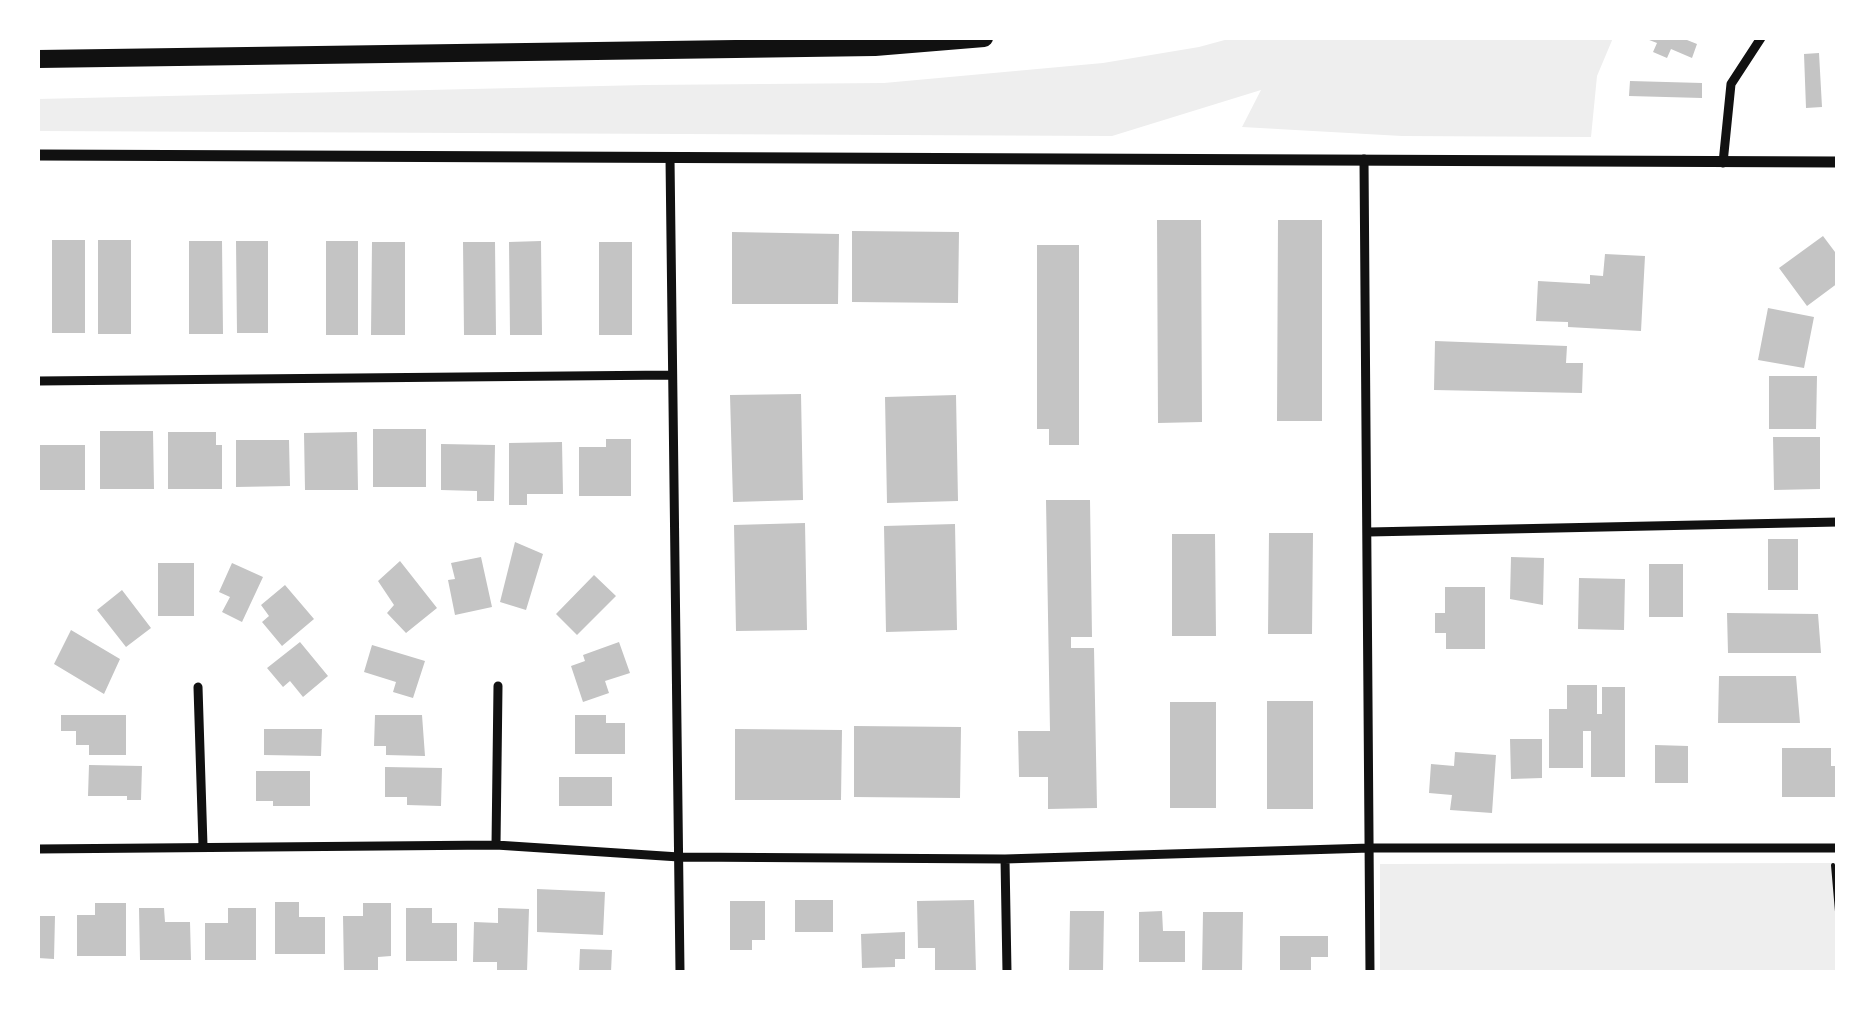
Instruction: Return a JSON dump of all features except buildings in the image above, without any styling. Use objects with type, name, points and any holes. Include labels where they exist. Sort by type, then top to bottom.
[{"type":"highway","points":[[38,59],[875,47],[984,38]]},
{"type":"highway","points":[[38,72],[172,58]]},
{"type":"street","points":[[1724,163],[1731,84],[1761,38]]},
{"type":"street","points":[[38,156],[1838,162]]},
{"type":"street","points":[[670,158],[680,972]]},
{"type":"street","points":[[1364,160],[1370,972]]},
{"type":"street","points":[[38,381],[672,375]]},
{"type":"street","points":[[1369,532],[1838,522]]},
{"type":"street","points":[[496,845],[498,686]]},
{"type":"street","points":[[198,687],[202,846]]},
{"type":"street","points":[[38,849],[496,845],[679,857],[1005,859],[1370,848],[1838,848]]},
{"type":"street","points":[[1005,859],[1006,972]]},
{"type":"path","points":[[1833,865],[1838,922]]},
{"type":"shaded area","points":[[1232,38],[1613,38],[1597,76],[1591,137],[1402,136],[1242,127],[1261,90],[1112,136],[38,131],[38,99],[884,83],[1103,63]]},
{"type":"shaded area","points":[[1837,863],[1837,972],[1380,972],[1380,864]]}]
